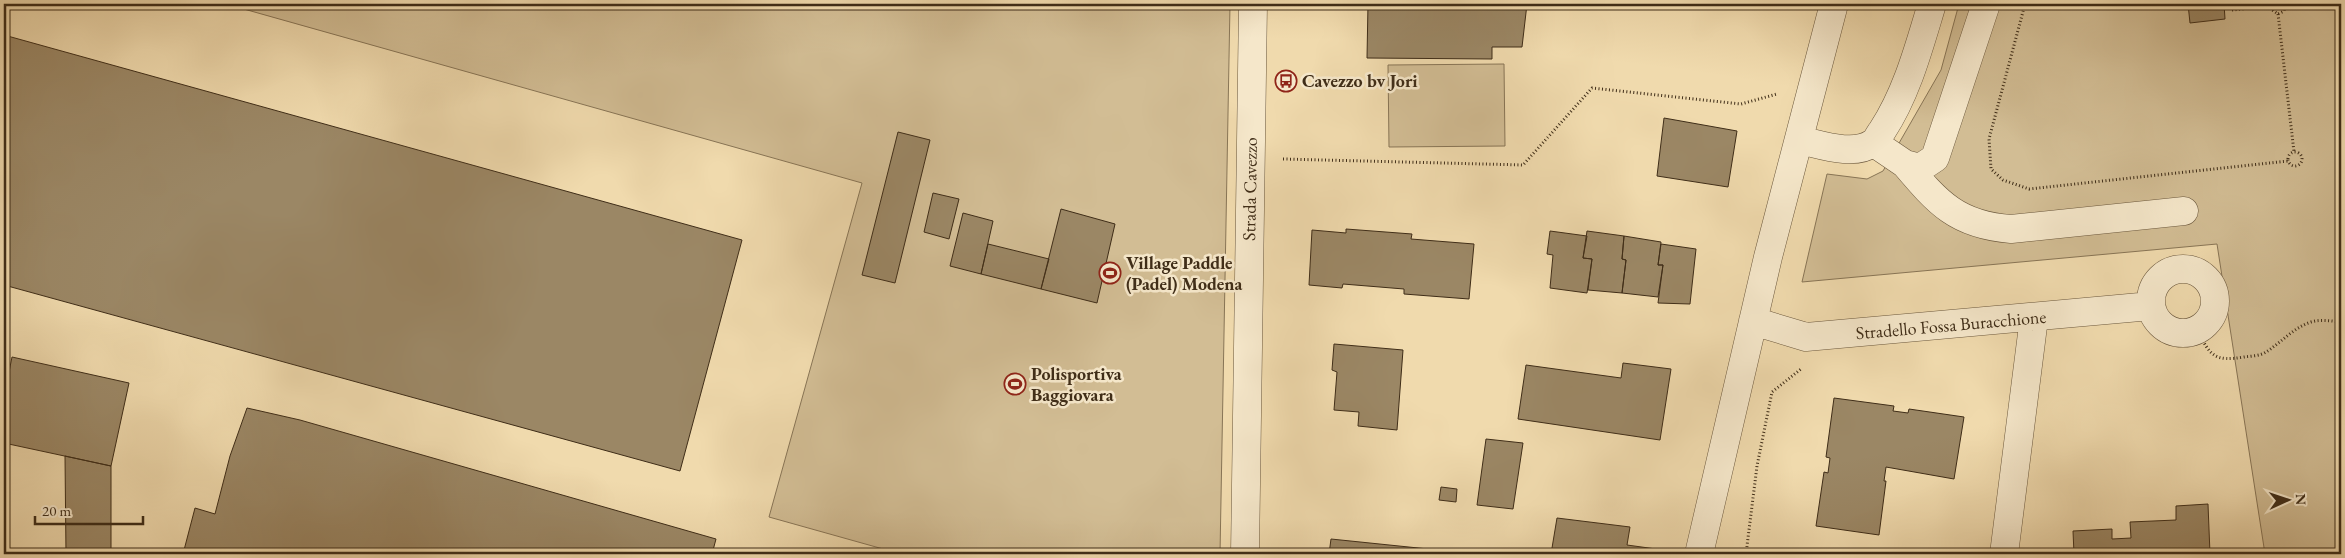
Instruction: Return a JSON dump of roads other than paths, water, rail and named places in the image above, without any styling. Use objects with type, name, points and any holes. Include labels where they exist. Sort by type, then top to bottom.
[{"type":"street","name":"Strada Cavezzo","points":[[1245,554],[1253,4]]},
{"type":"street","points":[[1699,554],[1753,321],[1834,4]]},
{"type":"street","points":[[1799,140],[1834,148],[1855,149],[1874,143],[1894,113],[1915,60],[1932,4]]},
{"type":"street","points":[[1905,164],[1920,168],[1935,158],[1986,4]]},
{"type":"street","points":[[1874,143],[1905,164],[1939,200],[1960,216],[1985,227],[2011,229],[2184,211]]},
{"type":"street","points":[[2182,269],[2193,270],[2203,275],[2215,294],[2216,305],[2213,315],[2206,325],[2198,331],[2188,334],[2168,330],[2160,324],[2151,306],[2155,285],[2162,276],[2182,269]]},
{"type":"street","name":"Stradello Fossa Buracchione","points":[[1753,321],[1806,337],[2151,306]]},
{"type":"street","points":[[2004,554],[2034,318]]},
{"type":"place","name":"Cavezzo bv Jori","points":[[1286,81]]},
{"type":"place","name":"Village Paddle (Padel) Modena","points":[[1110,273]]},
{"type":"place","name":"Polisportiva Baggiovara","points":[[1015,384]]}]
